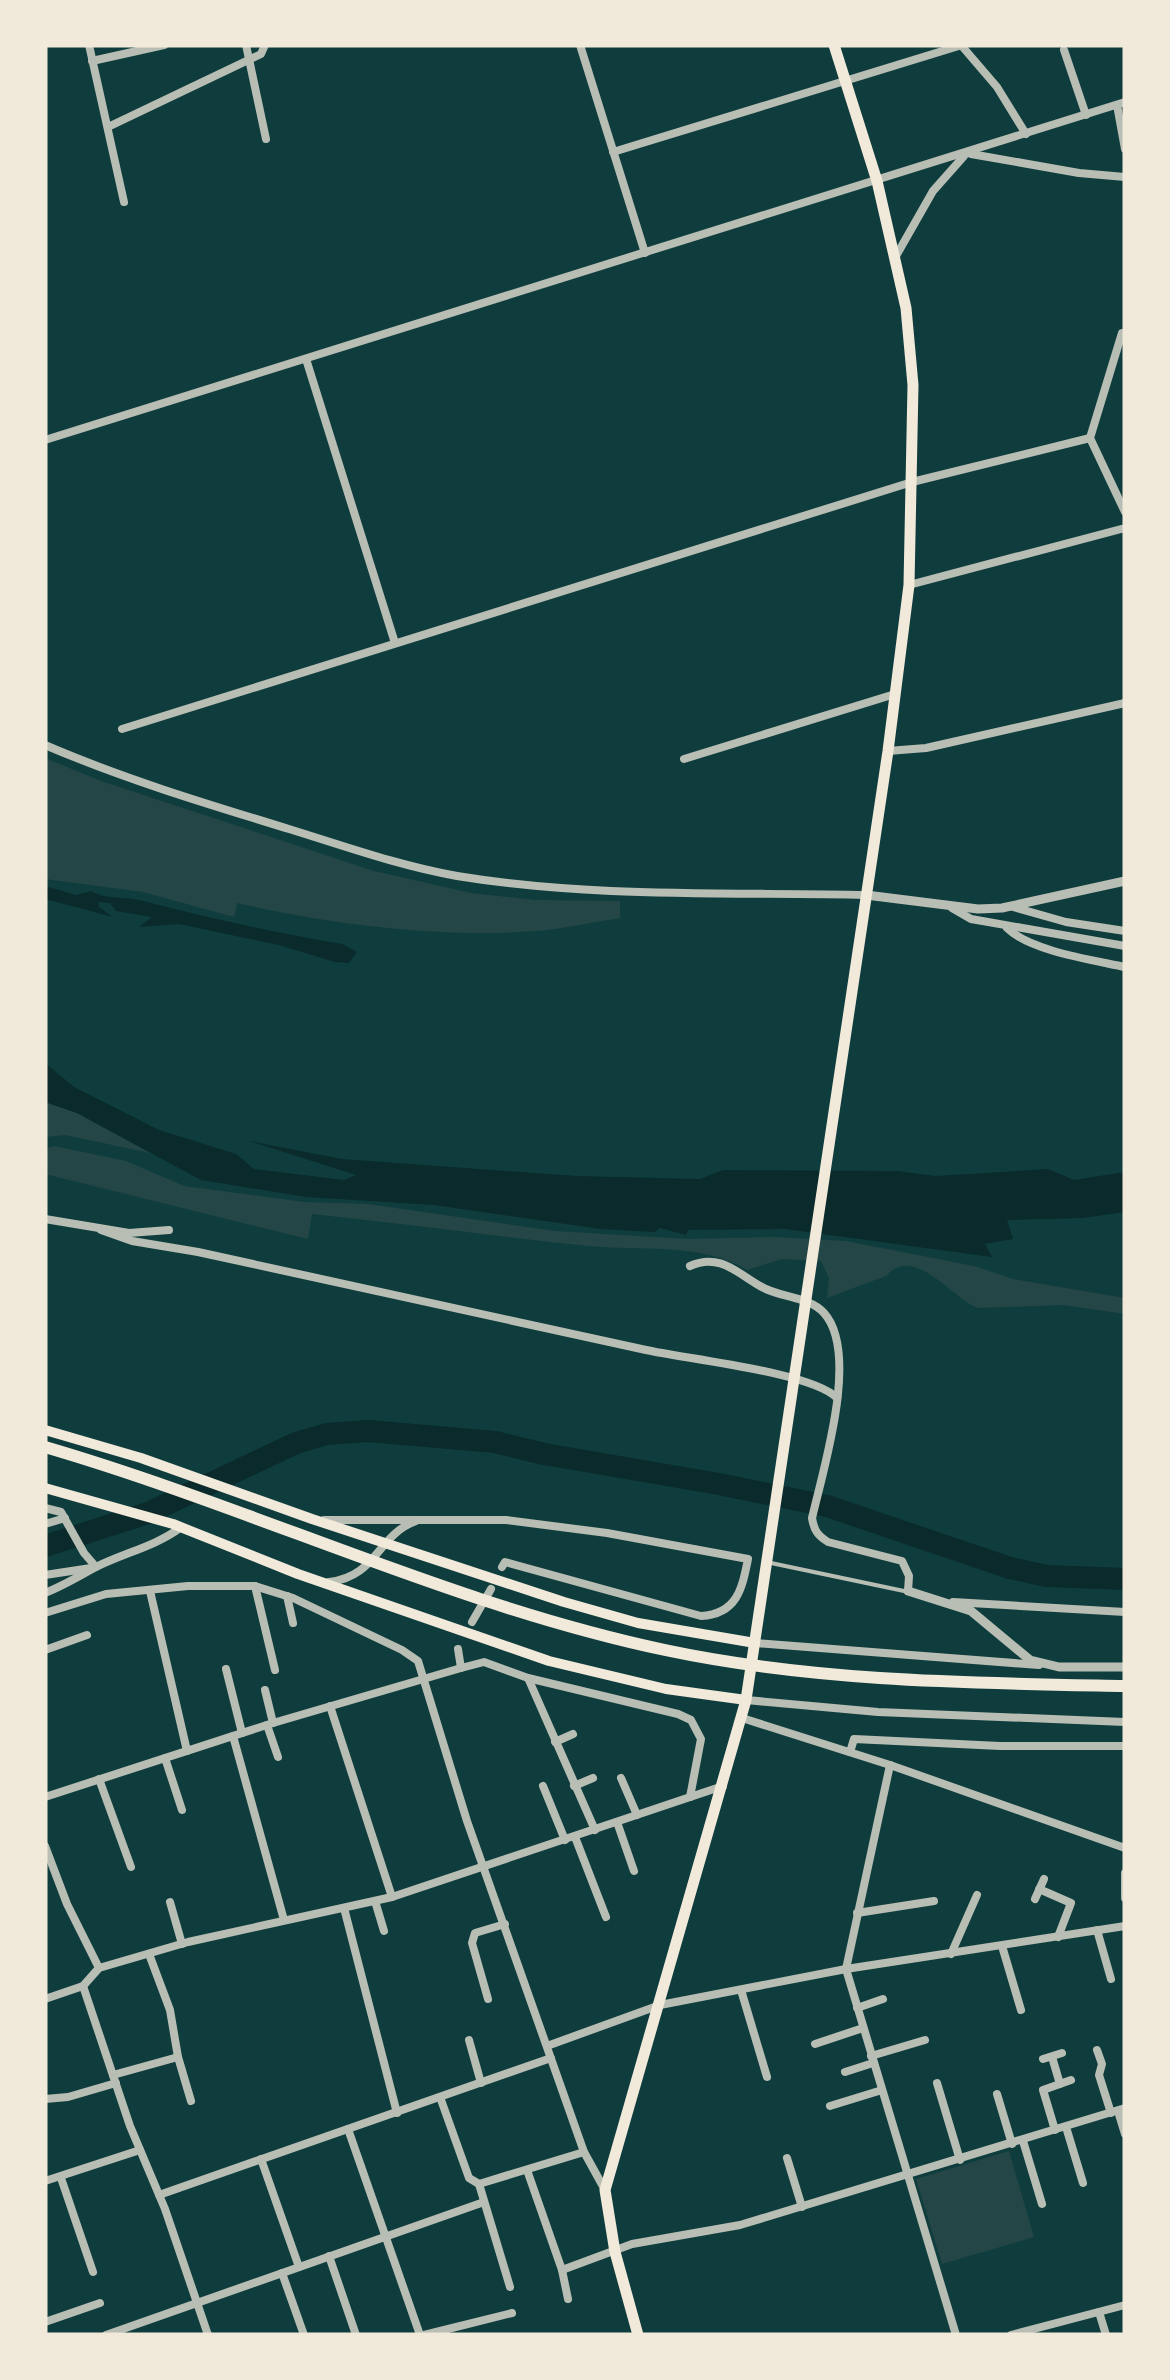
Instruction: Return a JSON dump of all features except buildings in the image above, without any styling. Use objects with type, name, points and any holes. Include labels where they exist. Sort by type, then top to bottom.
[{"type":"highway","points":[[45,1448],[252,1515],[408,1574],[663,1650],[811,1673],[995,1684],[1125,1686]]},
{"type":"main road","points":[[638,2335],[615,2252],[605,2190],[746,1700],[888,751],[909,585],[910,347],[896,256],[834,45]]},
{"type":"main road","points":[[45,1430],[141,1458],[494,1580],[638,1623],[755,1643]]},
{"type":"main road","points":[[45,1488],[176,1526],[548,1661],[666,1689],[746,1700]]},
{"type":"street","points":[[89,45],[124,202]]},
{"type":"street","points":[[92,60],[164,45]]},
{"type":"street","points":[[246,45],[266,139]]},
{"type":"street","points":[[108,127],[261,54],[265,45]]},
{"type":"street","points":[[580,45],[644,253]]},
{"type":"street","points":[[613,152],[961,45],[1026,134]]},
{"type":"street","points":[[1064,50],[1086,115]]},
{"type":"street","points":[[45,440],[1121,104],[1125,149]]},
{"type":"street","points":[[967,153],[1125,177]]},
{"type":"street","points":[[896,256],[934,190],[967,153]]},
{"type":"street","points":[[1125,333],[1090,438],[1125,512]]},
{"type":"street","points":[[306,358],[395,643]]},
{"type":"street","points":[[122,729],[912,482],[1090,438]]},
{"type":"street","points":[[909,585],[1125,528]]},
{"type":"street","points":[[684,758],[895,694]]},
{"type":"street","points":[[888,751],[926,748],[1125,703]]},
{"type":"street","points":[[45,746],[224,809],[455,876],[532,884],[978,909],[1012,906],[1125,881]]},
{"type":"street","points":[[948,906],[971,920],[1125,946]]},
{"type":"street","points":[[1012,906],[1066,922],[1125,931]]},
{"type":"street","points":[[1005,925],[1012,933],[1044,946],[1125,966]]},
{"type":"street","points":[[45,1218],[168,1249],[198,1252],[650,1351],[778,1375],[825,1389],[837,1398]]},
{"type":"street","points":[[101,1230],[169,1230]]},
{"type":"street","points":[[690,1266],[701,1261],[728,1264],[763,1288],[818,1307],[826,1315],[839,1346],[837,1398],[812,1518],[818,1536],[902,1562],[910,1576],[908,1592],[971,1611],[1030,1660],[1059,1667]]},
{"type":"street","points":[[45,1508],[62,1512],[96,1567]]},
{"type":"street","points":[[324,1582],[346,1580],[363,1571],[402,1526],[425,1518]]},
{"type":"street","points":[[312,1519],[523,1522],[748,1559],[736,1601],[716,1615],[701,1616],[505,1562],[502,1567]]},
{"type":"street","points":[[45,1524],[66,1520]]},
{"type":"street","points":[[45,1593],[161,1541],[176,1526]]},
{"type":"street","points":[[45,1575],[96,1567]]},
{"type":"street","points":[[45,1613],[106,1594],[188,1586],[255,1586],[286,1596],[418,1661],[467,1821],[584,2152],[605,2190]]},
{"type":"street","points":[[255,1586],[275,1670]]},
{"type":"street","points":[[472,1622],[491,1589]]},
{"type":"street","points":[[150,1591],[186,1751]]},
{"type":"street","points":[[286,1596],[293,1623]]},
{"type":"street","points":[[943,1600],[1125,1612]]},
{"type":"street","points":[[45,1650],[87,1636]]},
{"type":"street","points":[[755,1643],[1059,1667],[1125,1668]]},
{"type":"street","points":[[458,1649],[462,1668]]},
{"type":"street","points":[[45,1797],[237,1734],[484,1662],[528,1678],[690,1720],[701,1739],[690,1796]]},
{"type":"street","points":[[226,1669],[237,1734],[284,1920]]},
{"type":"street","points":[[528,1678],[595,1830]]},
{"type":"street","points":[[265,1690],[278,1757]]},
{"type":"street","points":[[746,1700],[878,1712],[1125,1722]]},
{"type":"street","points":[[330,1706],[392,1896]]},
{"type":"street","points":[[742,1718],[890,1765],[1125,1848]]},
{"type":"street","points":[[555,1742],[574,1734]]},
{"type":"street","points":[[850,1752],[854,1739],[1000,1746],[1125,1746]]},
{"type":"street","points":[[166,1758],[182,1810]]},
{"type":"street","points":[[890,1765],[846,1970],[956,2335]]},
{"type":"street","points":[[574,1786],[593,1778]]},
{"type":"street","points":[[622,1778],[637,1815]]},
{"type":"street","points":[[99,1779],[131,1866]]},
{"type":"street","points":[[543,1786],[565,1840]]},
{"type":"street","points":[[45,1999],[83,1986],[99,1968],[182,1944],[375,1901],[723,1786]]},
{"type":"street","points":[[617,1822],[634,1871]]},
{"type":"street","points":[[575,1836],[606,1917]]},
{"type":"street","points":[[45,1846],[67,1904],[99,1968]]},
{"type":"street","points":[[1125,1873],[1125,1898]]},
{"type":"street","points":[[1034,1899],[1044,1879]]},
{"type":"street","points":[[1039,1889],[1070,1903],[1058,1936]]},
{"type":"street","points":[[950,1954],[976,1895]]},
{"type":"street","points":[[375,1901],[384,1931]]},
{"type":"street","points":[[857,1912],[934,1901]]},
{"type":"street","points":[[170,1902],[182,1944]]},
{"type":"street","points":[[344,1908],[397,2113]]},
{"type":"street","points":[[488,1999],[472,1943],[475,1933],[504,1924]]},
{"type":"street","points":[[547,2046],[660,2005],[846,1970],[1125,1926]]},
{"type":"street","points":[[1097,1930],[1110,1980]]},
{"type":"street","points":[[1002,1946],[1021,2010]]},
{"type":"street","points":[[149,1954],[170,2010],[191,2101]]},
{"type":"street","points":[[83,1986],[208,2335]]},
{"type":"street","points":[[741,1990],[766,2076]]},
{"type":"street","points":[[857,2008],[883,1999]]},
{"type":"street","points":[[815,2044],[863,2028]]},
{"type":"street","points":[[468,2040],[481,2083]]},
{"type":"street","points":[[845,2072],[925,2040]]},
{"type":"street","points":[[1098,2050],[1102,2064],[1099,2074],[1125,2134]]},
{"type":"street","points":[[1060,2084],[1047,2058],[1062,2053]]},
{"type":"street","points":[[45,2099],[68,2097],[178,2057]]},
{"type":"street","points":[[158,2194],[551,2058]]},
{"type":"street","points":[[1055,2130],[1042,2090],[1071,2080]]},
{"type":"street","points":[[937,2083],[960,2160]]},
{"type":"street","points":[[830,2106],[882,2090]]},
{"type":"street","points":[[996,2094],[1012,2144]]},
{"type":"street","points":[[440,2098],[468,2178],[479,2184],[584,2152]]},
{"type":"street","points":[[562,2270],[632,2244],[740,2224],[1118,2111]]},
{"type":"street","points":[[1066,2127],[1083,2183]]},
{"type":"street","points":[[348,2130],[422,2335],[512,2313]]},
{"type":"street","points":[[1023,2140],[1042,2204]]},
{"type":"street","points":[[45,2181],[140,2150]]},
{"type":"street","points":[[788,2158],[802,2206]]},
{"type":"street","points":[[261,2159],[299,2267]]},
{"type":"street","points":[[527,2170],[562,2270],[568,2299]]},
{"type":"street","points":[[61,2178],[93,2272]]},
{"type":"street","points":[[479,2184],[510,2287]]},
{"type":"street","points":[[106,2335],[484,2202]]},
{"type":"street","points":[[73,2252],[84,2248]]},
{"type":"street","points":[[329,2256],[356,2335]]},
{"type":"street","points":[[282,2273],[304,2335]]},
{"type":"street","points":[[45,2322],[100,2303]]},
{"type":"street","points":[[1011,2335],[1125,2305]]},
{"type":"street","points":[[1099,2312],[1106,2335]]},
{"type":"lane","points":[[767,1559],[908,1592]]},
{"type":"shaded area","points":[[45,758],[101,781],[374,871],[471,893],[535,900],[620,901],[620,918],[536,931],[423,931],[310,918],[237,903],[234,917],[143,892],[45,879]]},
{"type":"shaded area","points":[[45,886],[76,895],[91,891],[136,900],[342,944],[357,952],[349,963],[335,962],[279,945],[179,924],[139,927],[152,917],[116,911],[110,903],[98,902],[113,917],[45,899]]},
{"type":"shaded area","points":[[45,1063],[74,1087],[159,1130],[236,1154],[254,1169],[344,1180],[356,1175],[249,1141],[342,1159],[577,1176],[700,1179],[723,1170],[897,1171],[936,1176],[1048,1169],[1074,1180],[1125,1172],[1125,1212],[1083,1218],[1007,1220],[1013,1239],[985,1244],[992,1257],[785,1229],[688,1230],[686,1235],[660,1228],[655,1232],[601,1229],[434,1205],[306,1197],[201,1180],[77,1113],[45,1102]]},
{"type":"shaded area","points":[[45,1102],[77,1113],[150,1153],[65,1135],[45,1137]]},
{"type":"shaded area","points":[[54,1146],[126,1161],[184,1186],[304,1202],[368,1204],[555,1231],[687,1239],[773,1237],[846,1241],[974,1266],[1013,1279],[1125,1298],[1125,1314],[1063,1305],[978,1308],[934,1277],[909,1266],[827,1298],[829,1278],[821,1261],[782,1259],[747,1270],[690,1251],[588,1246],[312,1214],[308,1239],[45,1174],[45,1149]]},
{"type":"shaded area","points":[[1009,2151],[1034,2237],[942,2264],[916,2179]]},
{"type":"waterway","points":[[45,1546],[148,1513],[296,1443],[327,1434],[368,1431],[495,1442],[719,1484],[827,1506],[1010,1568],[1046,1576],[1125,1579]]}]
